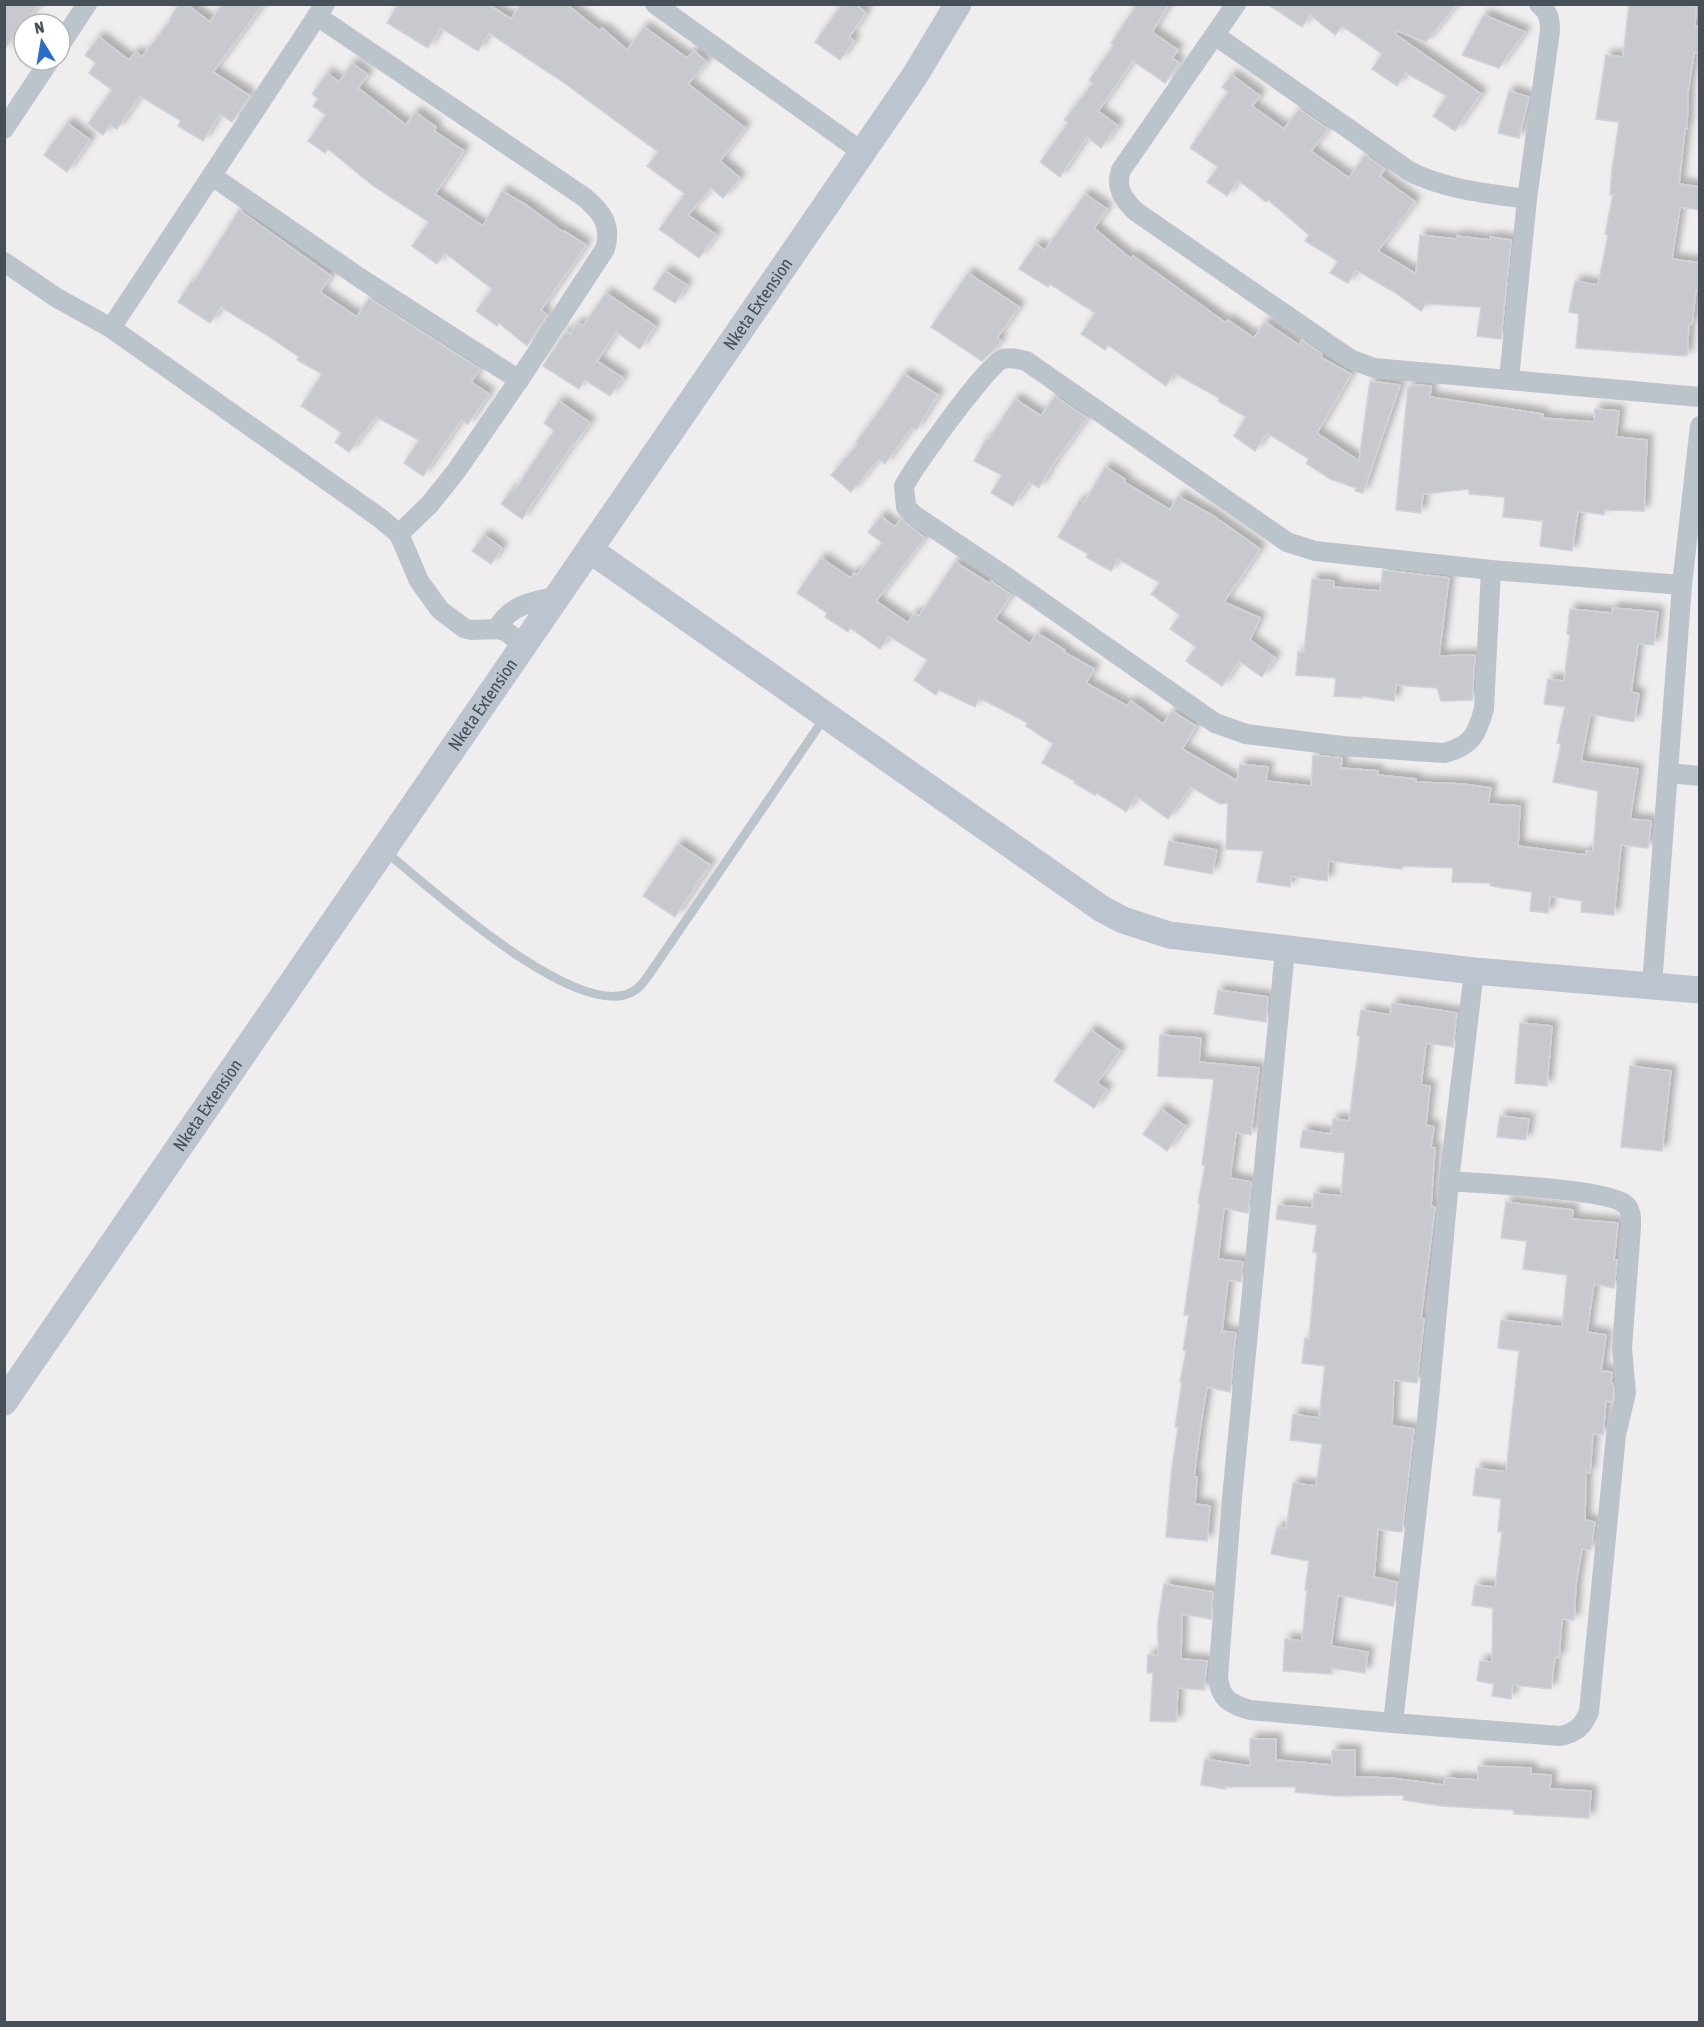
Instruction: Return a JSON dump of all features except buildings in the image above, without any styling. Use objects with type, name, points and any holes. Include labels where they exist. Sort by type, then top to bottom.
[{"type":"street","points":[[72,27],[87,4]]},
{"type":"street","points":[[655,4],[862,152]]},
{"type":"street","name":"Nketa Extension","points":[[4,1402],[914,77],[958,4]]},
{"type":"street","points":[[1236,4],[1121,170],[1119,177],[1121,195],[1135,211],[1320,339],[1362,365],[1374,368],[1700,397]]},
{"type":"street","points":[[1509,379],[1527,199],[1550,32],[1550,21],[1546,10],[1539,4]]},
{"type":"street","points":[[111,328],[321,10],[584,197],[603,215],[608,232],[605,249],[519,380],[451,477],[430,504],[399,534]]},
{"type":"street","points":[[1216,36],[1409,171],[1429,181],[1451,187],[1527,199]]},
{"type":"street","points":[[4,129],[42,72]]},
{"type":"street","points":[[212,176],[360,278],[519,380]]},
{"type":"street","points":[[4,262],[81,313],[111,328],[380,518],[399,534],[419,581],[440,610],[464,628],[497,629],[513,635],[525,645]]},
{"type":"street","points":[[1491,570],[1484,709],[1479,727],[1471,741],[1458,749],[1444,753],[1342,746],[1246,734],[1215,723],[914,515],[906,507],[903,496],[904,486],[984,375],[1002,360],[1014,358],[1026,361],[1287,542],[1300,547],[1315,551],[1491,570],[1682,585]]},
{"type":"street","points":[[1652,985],[1682,585],[1700,426]]},
{"type":"street","points":[[590,550],[1102,909],[1123,920],[1169,935],[1285,950],[1474,971],[1700,990]]},
{"type":"street","points":[[497,629],[502,620],[515,608],[525,603],[558,596]]},
{"type":"street","points":[[1668,773],[1700,776]]},
{"type":"street","points":[[1285,950],[1232,1498],[1218,1677],[1219,1689],[1226,1699],[1236,1706],[1250,1710],[1560,1736],[1578,1729],[1589,1712],[1616,1435],[1626,1393],[1623,1348],[1631,1227],[1628,1207],[1614,1198],[1591,1193],[1449,1181]]},
{"type":"street","points":[[1393,1723],[1427,1420],[1449,1181],[1474,971]]},
{"type":"lane","points":[[384,850],[479,928],[566,985],[612,995],[631,993],[648,976],[826,715]]}]
